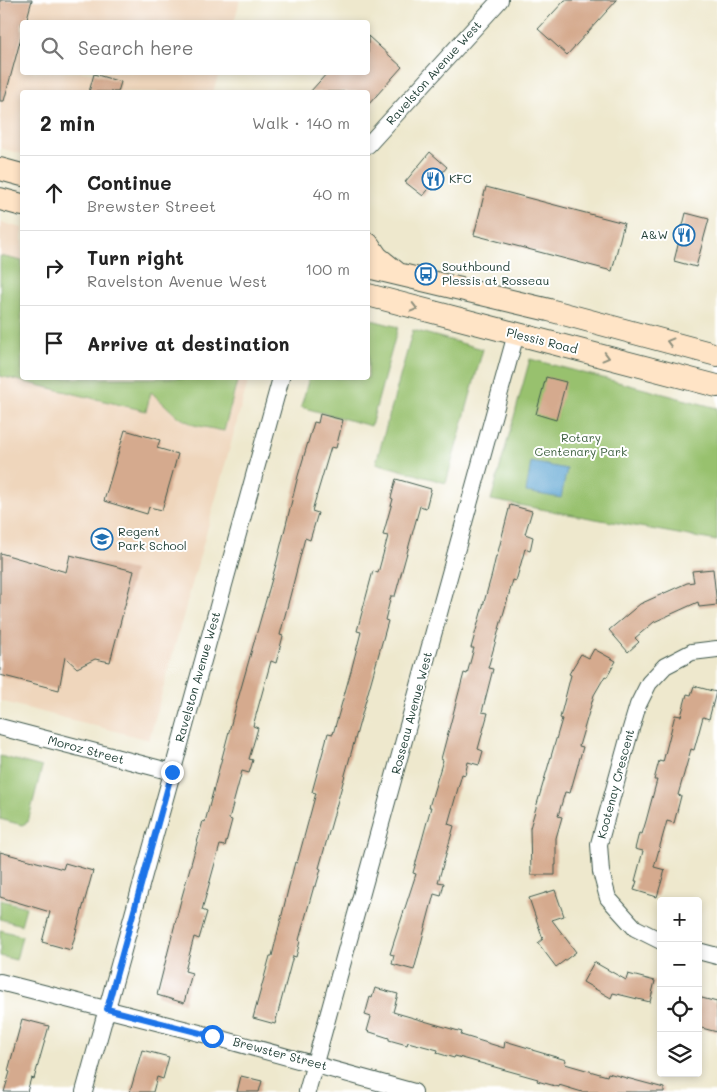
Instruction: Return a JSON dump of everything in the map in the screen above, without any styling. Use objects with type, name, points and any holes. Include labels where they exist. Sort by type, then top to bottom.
[{"type":"main road","points":[[0,169],[20,174]]},
{"type":"main road","points":[[0,199],[20,204]]},
{"type":"main road","points":[[370,247],[377,257],[400,275]]},
{"type":"main road","points":[[370,268],[549,310],[717,355]]},
{"type":"main road","name":"Plessis Road","points":[[370,296],[717,386]]},
{"type":"street","name":"Ravelston Avenue West","points":[[370,143],[500,0]]},
{"type":"street","name":"Rosseau Avenue West","points":[[307,1092],[516,334]]},
{"type":"street","name":"Ravelston Avenue West","points":[[84,1092],[281,380]]},
{"type":"street","name":"Kootenay Crescent","points":[[657,939],[635,928],[608,898],[601,872],[599,844],[638,705],[649,683],[665,666],[692,652],[717,649]]},
{"type":"street","name":"Moroz Street","points":[[0,728],[172,772]]},
{"type":"street","points":[[702,952],[717,956]]},
{"type":"street","name":"Brewster Street","points":[[0,982],[315,1064],[414,1092]]},
{"type":"shaded area","points":[[0,0],[240,0],[235,20],[20,20],[20,75],[218,75],[214,90],[20,90],[20,153],[0,148]]},
{"type":"shaded area","name":"Regent Park School","points":[[0,222],[20,227],[20,380],[248,380],[149,740],[0,701]]},
{"type":"green space","points":[[0,256],[20,261],[20,380],[237,380],[224,431],[194,425],[177,416],[151,392],[146,411],[0,376]]},
{"type":"green space","points":[[370,320],[398,327],[371,426],[301,407],[308,380],[370,380]]},
{"type":"green space","points":[[413,330],[483,349],[446,483],[376,463]]},
{"type":"green space","name":"Rotary Centenary Park","points":[[530,359],[717,408],[717,541],[491,500]]},
{"type":"green space","points":[[0,756],[42,767],[28,822],[22,825],[0,819]]},
{"type":"green space","points":[[0,900],[26,907],[21,925],[0,919]]},
{"type":"green space","points":[[0,930],[22,936],[16,960],[0,956]]},
{"type":"water","points":[[531,462],[567,469],[561,498],[526,492]]},
{"type":"building","points":[[0,0],[32,0],[27,20],[20,20],[20,41],[4,101],[0,101]]},
{"type":"building","points":[[565,0],[617,0],[567,55],[538,29]]},
{"type":"building","points":[[370,38],[402,67],[370,103],[370,90],[312,90],[325,75],[370,75]]},
{"type":"building","points":[[94,75],[121,82],[119,90],[90,90]]},
{"type":"building","points":[[430,152],[447,167],[423,196],[405,182]]},
{"type":"building","points":[[486,187],[624,223],[612,271],[474,235]]},
{"type":"building","points":[[686,213],[709,219],[696,267],[674,261]]},
{"type":"building","points":[[546,377],[566,382],[556,420],[536,414]]},
{"type":"building","points":[[320,414],[343,420],[336,448],[331,447],[312,511],[318,513],[310,540],[305,538],[280,635],[283,636],[276,663],[271,661],[253,726],[258,728],[249,759],[253,760],[249,773],[242,771],[229,819],[232,820],[225,846],[220,845],[202,910],[207,912],[199,939],[194,937],[185,971],[192,973],[184,1003],[157,995],[181,900],[203,821],[205,822],[277,561],[298,476],[314,422],[318,423]]},
{"type":"building","points":[[125,430],[160,440],[157,448],[178,454],[162,510],[149,507],[147,514],[104,501]]},
{"type":"building","points":[[396,479],[431,489],[426,508],[420,506],[395,596],[391,596],[385,620],[388,621],[319,868],[321,869],[316,886],[314,886],[296,957],[293,956],[275,1024],[253,1018],[270,956],[272,956],[295,862],[297,863],[316,793],[312,792],[328,733],[333,734],[351,671],[361,632],[357,631],[373,571],[378,573],[388,536],[383,535],[393,499],[391,498]]},
{"type":"building","points":[[510,505],[532,511],[525,534],[533,537],[530,551],[525,549],[516,581],[513,580],[488,668],[493,669],[482,712],[488,713],[478,749],[483,751],[479,765],[468,762],[465,775],[462,774],[448,824],[454,826],[438,882],[444,883],[441,896],[434,894],[414,970],[392,964],[394,955],[390,954],[416,874],[413,873],[443,760],[441,759],[464,673],[467,674],[474,648],[471,648]]},
{"type":"building","points":[[0,553],[66,572],[70,555],[134,571],[110,662],[95,659],[77,668],[65,657],[59,690],[0,675]]},
{"type":"building","points":[[713,569],[717,605],[699,607],[698,602],[654,622],[635,638],[639,642],[628,652],[609,630],[640,604],[687,583],[694,582],[692,571]]},
{"type":"building","points":[[594,649],[616,661],[594,695],[579,746],[583,747],[570,793],[565,792],[558,816],[562,817],[556,838],[555,875],[531,875],[530,828],[562,719],[560,718],[571,675],[569,674],[581,654],[589,658]]},
{"type":"building","points":[[694,686],[716,692],[709,719],[703,717],[694,750],[691,749],[678,795],[681,796],[674,823],[667,821],[654,867],[665,870],[657,897],[634,890],[643,851],[635,849],[639,833],[642,834],[646,821],[657,780],[654,780],[659,761],[663,762],[675,715],[681,716],[687,694],[691,695]]},
{"type":"building","points":[[0,852],[63,869],[65,863],[93,871],[71,950],[42,942],[50,912],[0,897]]},
{"type":"building","points":[[555,890],[564,916],[552,920],[576,952],[556,967],[538,943],[543,939],[529,898]]},
{"type":"building","points":[[594,962],[626,980],[628,974],[655,981],[650,1002],[613,993],[611,998],[583,982]]},
{"type":"building","points":[[375,988],[398,994],[393,1012],[462,1032],[461,1035],[504,1048],[505,1041],[566,1060],[565,1064],[607,1076],[608,1073],[664,1088],[664,1092],[582,1092],[537,1081],[538,1079],[455,1056],[454,1058],[437,1053],[438,1050],[408,1042],[407,1045],[389,1040],[389,1038],[367,1031],[371,1017],[365,1015],[370,997],[372,998]]},
{"type":"building","points":[[702,998],[717,1002],[717,1032],[702,1028]]},
{"type":"building","points":[[22,1019],[49,1026],[34,1079],[31,1078],[27,1092],[4,1092],[10,1072],[8,1071]]},
{"type":"building","points":[[142,1050],[169,1057],[163,1079],[157,1077],[153,1092],[130,1092]]},
{"type":"building","points":[[241,1076],[262,1081],[259,1092],[237,1092]]},
{"type":"place","name":"KFC","points":[[433,179]]},
{"type":"place","name":"A&W","points":[[684,235]]},
{"type":"place","name":"Southbound Plessis at Rosseau","points":[[426,274]]},
{"type":"place","name":"Regent Park School","points":[[102,539]]},
{"type":"route","points":[[172,772],[107,1009],[212,1036]]}]
